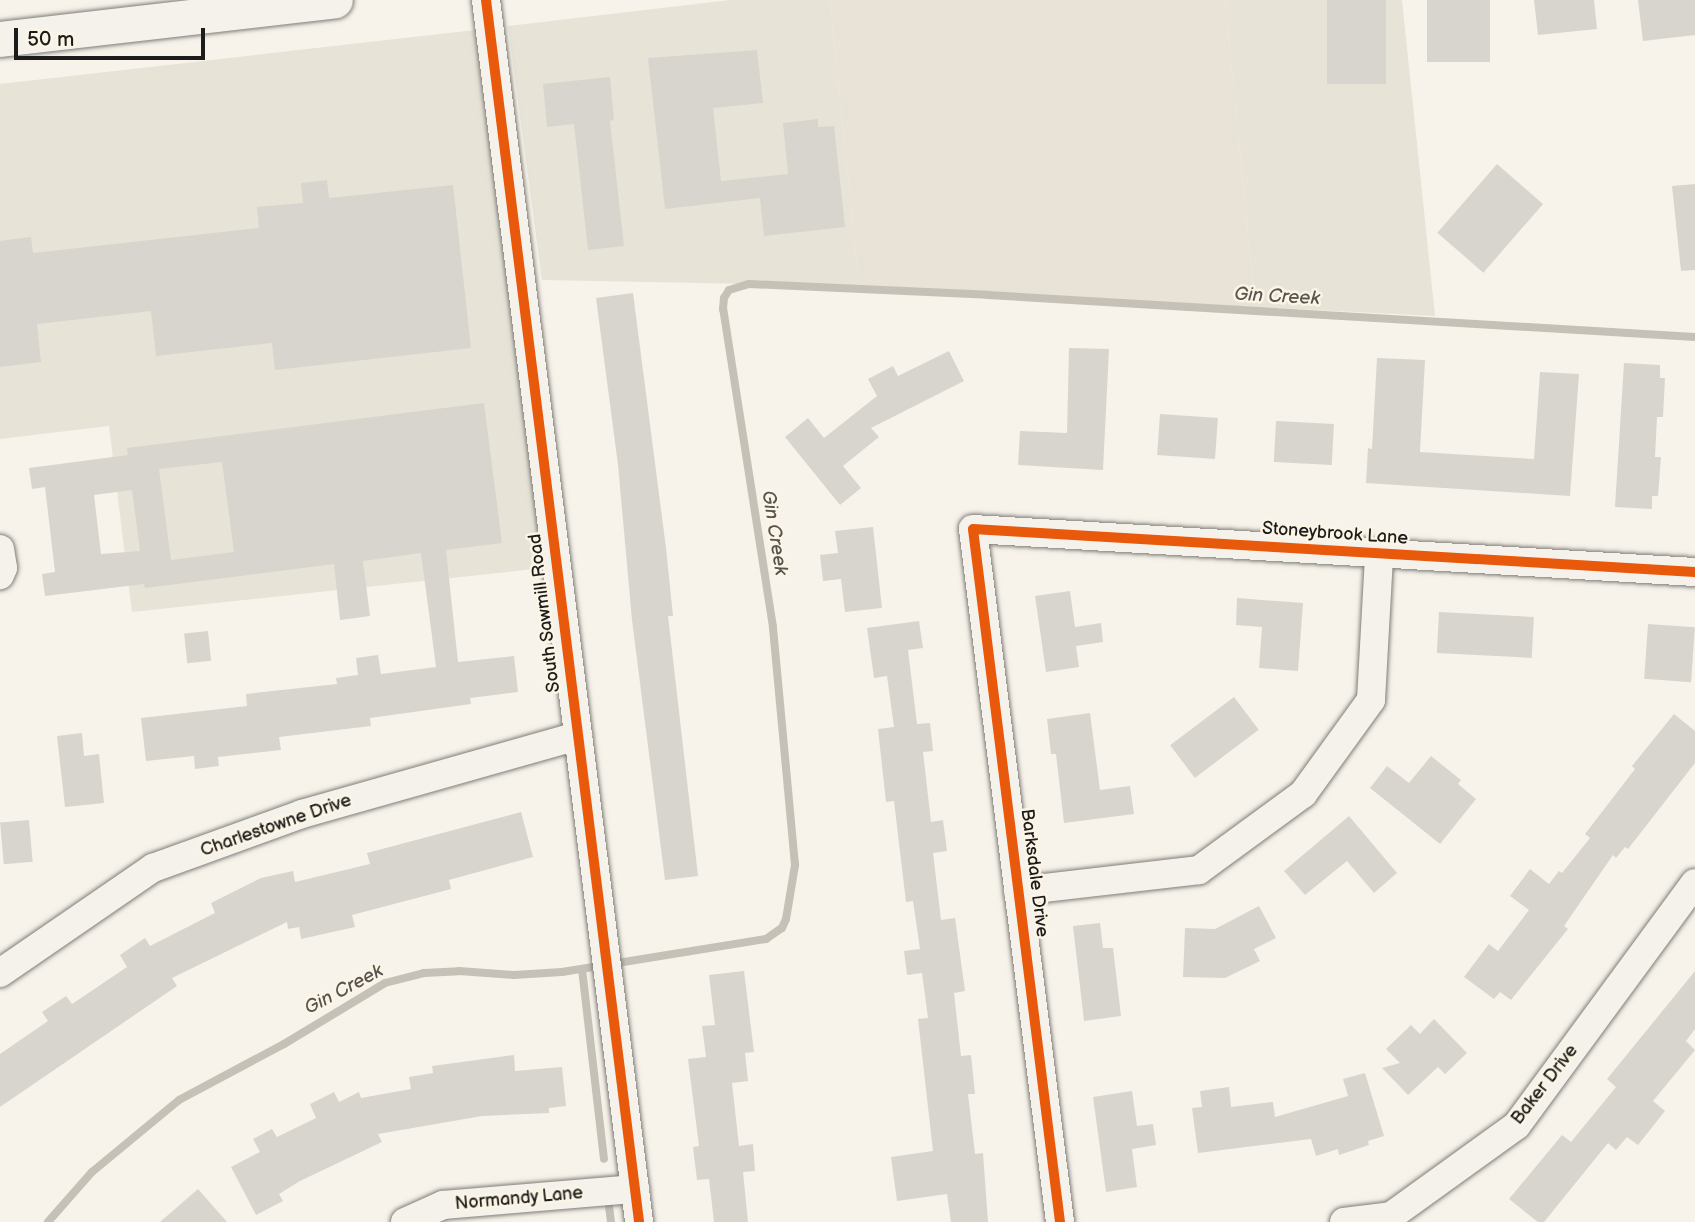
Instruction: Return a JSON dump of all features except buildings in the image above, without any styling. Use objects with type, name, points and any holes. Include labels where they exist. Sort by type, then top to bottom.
[{"type":"main road","points":[[0,39],[268,4],[335,0]]},
{"type":"street","name":"South Sawmill Road","points":[[486,0],[639,1222]]},
{"type":"street","name":"Stoneybrook Lane","points":[[972,529],[1695,572]]},
{"type":"street","name":"Barksdale Drive","points":[[972,529],[1060,1222]]},
{"type":"street","points":[[0,548],[3,568],[0,575]]},
{"type":"street","points":[[1018,891],[1199,870],[1303,794],[1371,700],[1379,555]]},
{"type":"street","name":"Charlestowne Drive","points":[[0,973],[153,868],[302,814],[578,736]]},
{"type":"street","name":"Baker Drive","points":[[1344,1222],[1391,1216],[1517,1125],[1695,883]]},
{"type":"street","name":"Normandy Lane","points":[[405,1222],[443,1205],[635,1189]]},
{"type":"shaded area","points":[[730,0],[830,0],[859,286],[542,280],[508,26]]},
{"type":"shaded area","points":[[830,0],[1225,0],[1255,307],[859,286]]},
{"type":"shaded area","points":[[1225,0],[1402,0],[1435,316],[1255,307]]},
{"type":"shaded area","points":[[475,30],[544,568],[132,612],[109,426],[0,439],[0,84]]},
{"type":"waterway","name":"Gin Creek","points":[[48,1222],[92,1172],[179,1100],[284,1044],[385,983],[424,973],[459,971],[514,975],[562,972],[766,939],[782,928],[795,865],[773,627],[723,309],[724,298],[729,290],[749,284],[988,295],[1695,337]]},
{"type":"waterway","points":[[582,969],[604,1159]]},
{"type":"waterway","points":[[609,1206],[611,1222]]},
{"type":"cycle path","points":[[486,0],[639,1222]]},
{"type":"cycle path","points":[[1060,1222],[973,529],[1695,572]]}]
